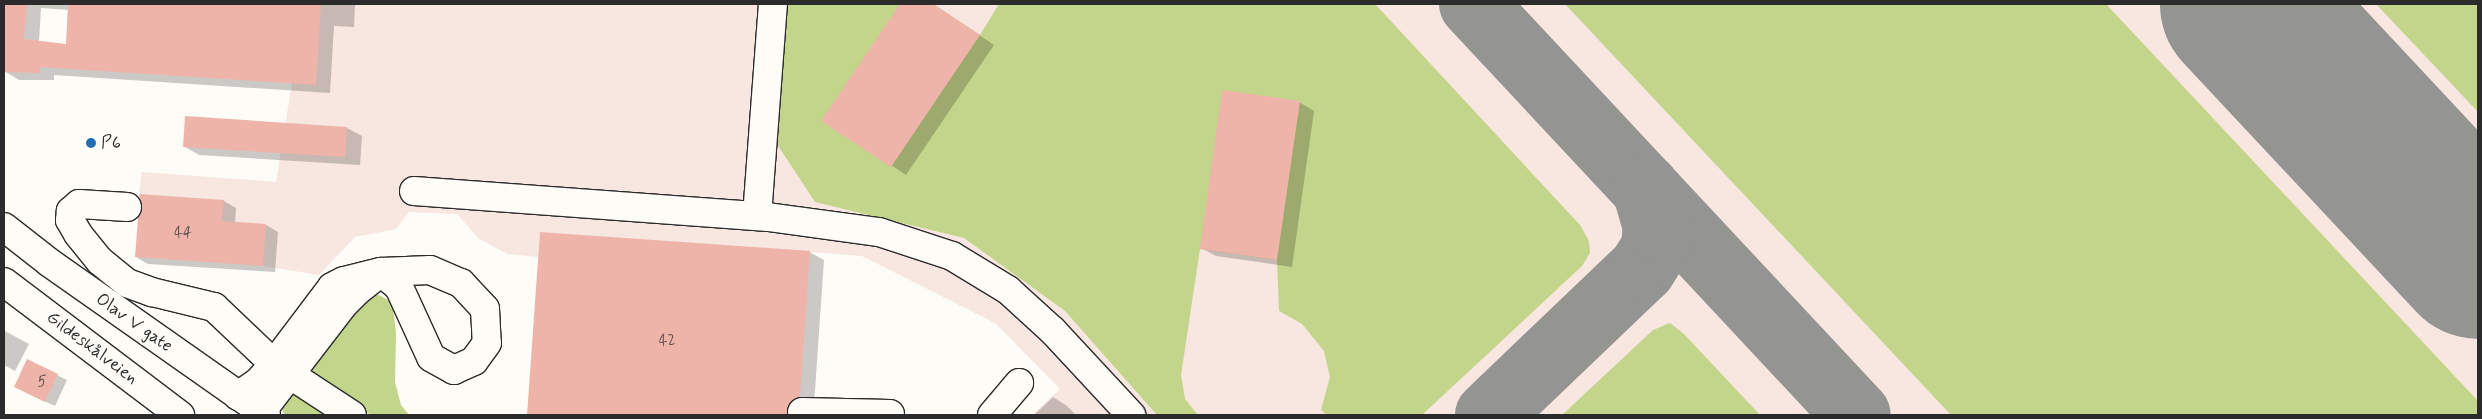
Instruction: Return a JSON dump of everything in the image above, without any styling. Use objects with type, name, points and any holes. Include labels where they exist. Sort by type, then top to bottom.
[{"type":"street","points":[[757,216],[773,4]]},
{"type":"street","points":[[414,191],[757,216],[879,232],[952,256],[1008,290],[1052,331],[1131,415]]},
{"type":"street","points":[[127,207],[79,204],[71,211],[70,220],[78,234],[100,261],[127,283],[214,307],[282,369],[352,415]]},
{"type":"street","name":"Olav V gate","points":[[4,227],[50,263],[264,414]]},
{"type":"street","points":[[238,396],[282,369],[357,290],[381,272]]},
{"type":"street","name":"Gildeskålveien","points":[[4,282],[180,415]]},
{"type":"street","points":[[264,414],[282,369]]},
{"type":"street","points":[[992,415],[1019,383]]},
{"type":"street","points":[[802,412],[842,415],[890,414]]},
{"type":"shaded area","points":[[187,4],[2478,4],[2478,415],[1032,415],[1060,389],[995,323],[862,256],[540,232],[538,257],[508,254],[479,239],[457,214],[409,212],[396,229],[355,237],[319,275],[263,266],[139,194],[142,172],[276,182],[293,77]]},
{"type":"green space","points":[[785,4],[933,4],[980,35],[999,4],[1375,4],[1580,225],[1589,241],[1590,253],[1582,266],[1422,415],[1327,415],[1321,410],[1330,377],[1324,351],[1302,324],[1279,311],[1277,260],[1200,249],[1181,375],[1185,399],[1198,415],[1157,415],[1065,311],[964,238],[815,202],[773,138]]},
{"type":"green space","points":[[1565,4],[2106,4],[2478,401],[2478,415],[1951,415]]},
{"type":"green space","points":[[2376,4],[2478,4],[2478,112]]},
{"type":"green space","points":[[375,293],[388,300],[393,308],[396,333],[395,382],[401,405],[409,415],[371,415],[309,376],[310,362],[365,294]]},
{"type":"green space","points":[[1670,323],[1684,334],[1760,415],[1562,415],[1653,330]]},
{"type":"green space","points":[[287,389],[332,415],[285,415],[280,407]]},
{"type":"building","points":[[4,4],[27,4],[24,39],[66,44],[68,4],[321,4],[316,85],[40,67],[40,73],[4,72]]},
{"type":"building","points":[[900,4],[933,4],[980,35],[891,167],[821,121]]},
{"type":"building","points":[[1222,90],[1300,101],[1277,260],[1200,249]]},
{"type":"building","points":[[185,116],[347,127],[345,157],[183,147]]},
{"type":"building","points":[[139,194],[224,200],[222,221],[266,224],[263,266],[135,257],[138,218],[142,208]]},
{"type":"building","points":[[540,232],[810,251],[800,397],[789,404],[787,415],[527,415]]},
{"type":"building","points":[[27,359],[58,374],[45,402],[14,387]]},
{"type":"taxiway","points":[[1473,4],[1857,415]]},
{"type":"taxiway","points":[[1489,415],[1642,269],[1655,248],[1657,227],[1646,189]]},
{"type":"runway","points":[[2244,4],[2478,254]]},
{"type":"place","name":"P6","points":[[91,143]]}]
